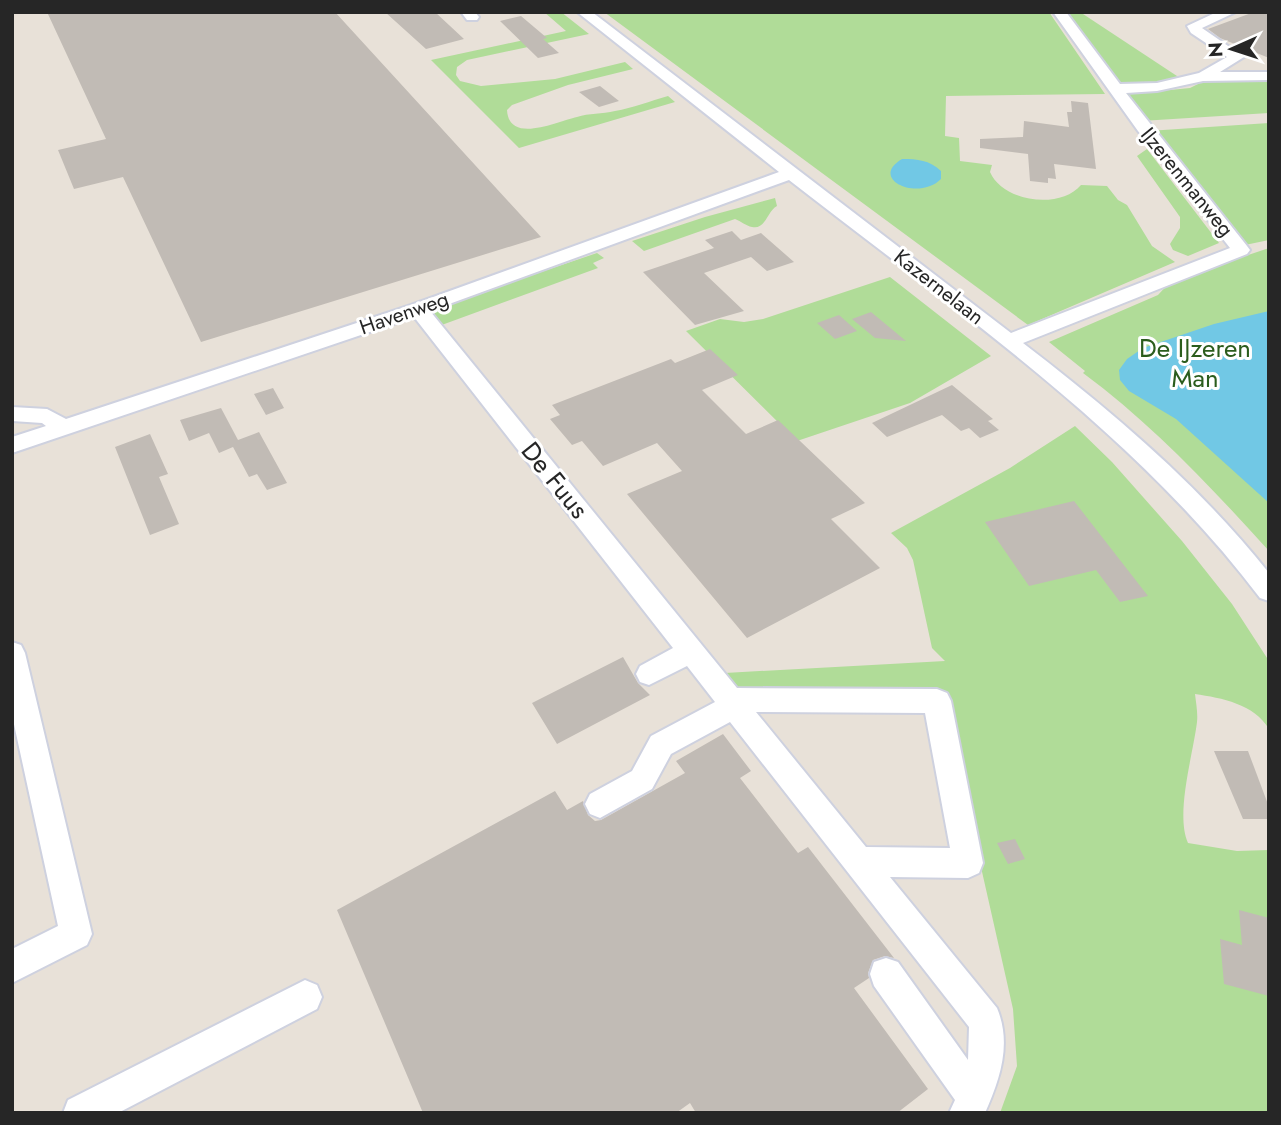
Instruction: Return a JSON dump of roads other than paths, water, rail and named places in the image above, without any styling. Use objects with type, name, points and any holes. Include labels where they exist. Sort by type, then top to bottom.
[{"type":"street","name":"Kazernelaan","points":[[583,12],[1099,412],[1155,462],[1199,507],[1269,591]]},
{"type":"street","name":"IJzerenmanweg","points":[[1007,342],[1241,250],[1115,89],[1059,12]]},
{"type":"street","points":[[1203,77],[1212,69],[1237,57],[1196,30],[1195,26],[1230,12]]},
{"type":"street","points":[[1115,89],[1157,87],[1203,77],[1269,76]]},
{"type":"street","name":"Havenweg","points":[[12,445],[418,309],[792,173]]},
{"type":"street","name":"De Fuus","points":[[418,309],[985,1020],[989,1046],[970,1105]]},
{"type":"street","points":[[12,414],[47,416],[62,427]]},
{"type":"street","points":[[649,674],[692,650]]},
{"type":"street","points":[[12,653],[76,934],[12,967]]},
{"type":"street","points":[[600,804],[642,780],[661,745],[733,703],[937,701],[968,863],[860,862]]},
{"type":"street","points":[[886,974],[970,1105]]},
{"type":"street","points":[[81,1113],[305,997]]},
{"type":"water","points":[[902,159],[932,164],[941,171],[941,179],[931,186],[920,188],[900,185],[893,180],[891,174],[893,167]]},
{"type":"water","points":[[1269,311],[1269,503],[1176,419],[1129,391],[1120,380],[1119,370],[1127,359],[1143,348],[1214,324]]},
{"type":"park label","name":"De IJzeren Man","points":[[1195,363]]}]
